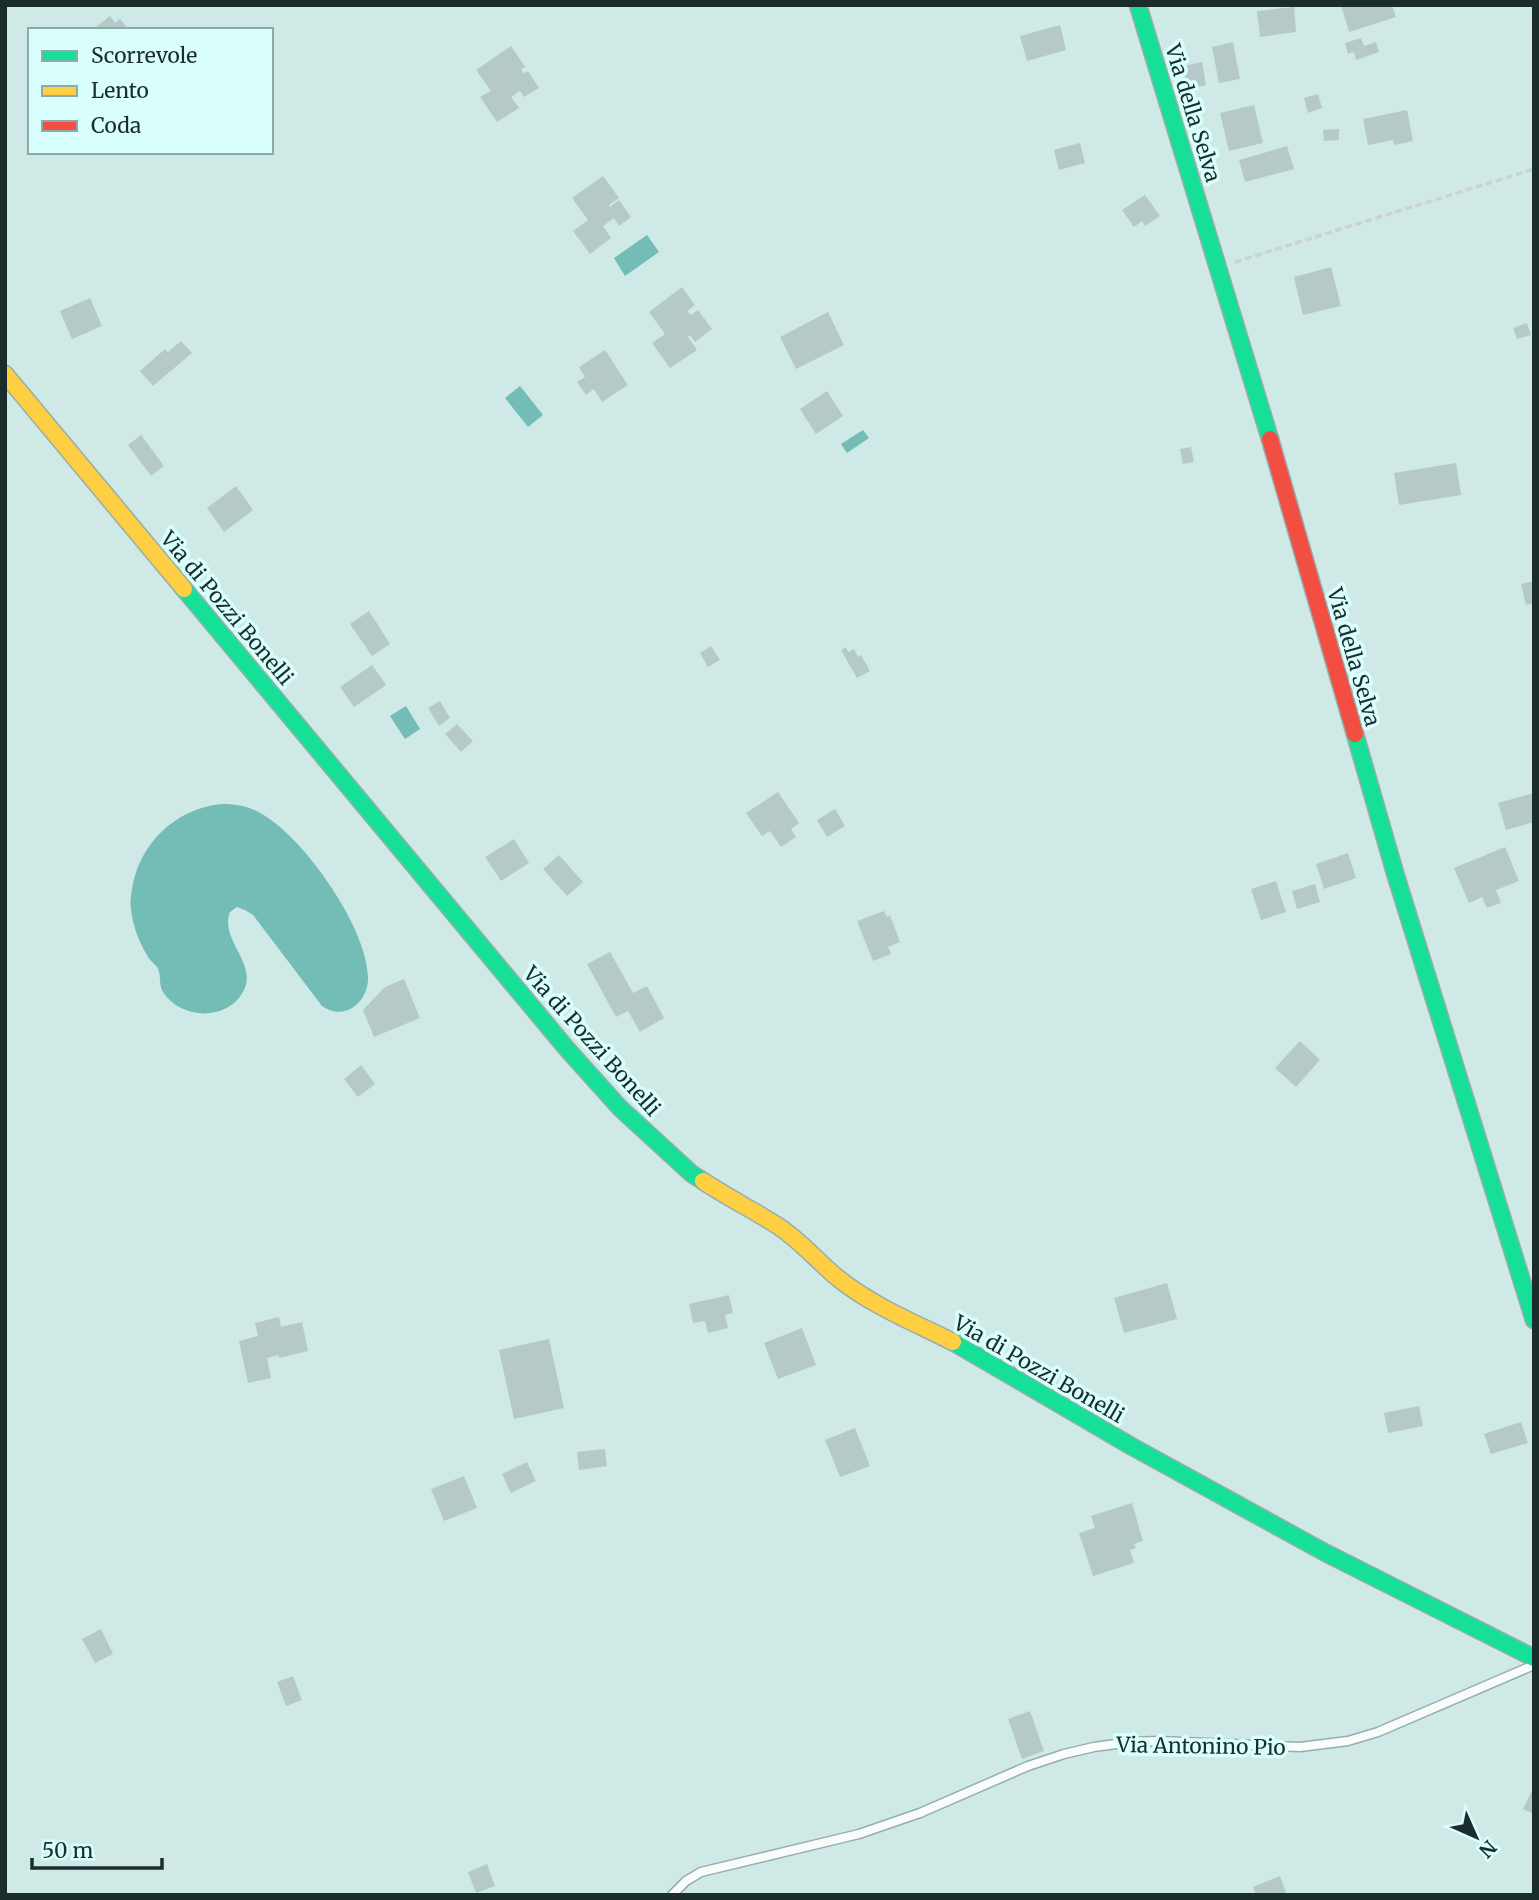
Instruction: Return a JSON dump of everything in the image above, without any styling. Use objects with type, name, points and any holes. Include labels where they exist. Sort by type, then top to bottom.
[{"type":"street","name":"Via della Selva","points":[[1138,5],[1260,406],[1395,873],[1534,1320]]},
{"type":"street","name":"Via di Pozzi Bonelli","points":[[5,374],[567,1049],[620,1108],[673,1158],[721,1194],[787,1232],[839,1279],[877,1305],[965,1348],[1131,1446],[1324,1552],[1534,1658]]},
{"type":"lane","name":"Via Antonino Pio","points":[[672,1895],[685,1881],[710,1869],[859,1834],[920,1813],[1028,1766],[1064,1754],[1142,1741],[1287,1747],[1339,1743],[1378,1732],[1534,1665]]},
{"type":"path","points":[[1218,267],[1534,169]]},
{"type":"water","points":[[647,235],[659,252],[625,276],[614,258]]},
{"type":"water","points":[[520,386],[543,415],[528,427],[505,398]]},
{"type":"water","points":[[863,430],[869,438],[847,453],[841,444]]},
{"type":"water","points":[[406,706],[420,729],[405,739],[390,716]]},
{"type":"water","points":[[221,804],[252,809],[279,826],[314,863],[330,886],[357,934],[365,957],[367,986],[354,1007],[339,1012],[322,1006],[253,915],[237,907],[230,912],[228,922],[233,942],[243,962],[247,982],[236,1001],[215,1012],[192,1012],[181,1008],[163,992],[157,967],[144,950],[133,922],[131,900],[136,873],[151,844],[174,821],[204,807]]},
{"type":"building","points":[[1341,5],[1392,5],[1396,17],[1349,32]]},
{"type":"building","points":[[1294,7],[1296,32],[1260,37],[1257,11]]},
{"type":"building","points":[[110,16],[115,23],[120,19],[127,28],[95,28]]},
{"type":"building","points":[[1060,25],[1066,50],[1027,61],[1020,36]]},
{"type":"building","points":[[1361,38],[1364,46],[1376,42],[1379,52],[1356,60],[1354,52],[1348,54],[1345,43]]},
{"type":"building","points":[[1233,42],[1240,79],[1219,83],[1212,47]]},
{"type":"building","points":[[511,46],[525,67],[521,69],[524,74],[528,71],[539,88],[524,97],[520,91],[511,97],[519,108],[497,122],[480,97],[491,91],[476,70]]},
{"type":"building","points":[[1202,62],[1206,85],[1187,89],[1183,66]]},
{"type":"building","points":[[1318,94],[1322,108],[1308,113],[1304,98]]},
{"type":"building","points":[[1254,105],[1263,143],[1229,151],[1220,113]]},
{"type":"building","points":[[1407,110],[1413,141],[1394,145],[1393,140],[1368,145],[1363,119]]},
{"type":"building","points":[[1339,129],[1339,140],[1324,141],[1323,130]]},
{"type":"building","points":[[1080,143],[1085,163],[1059,170],[1054,150]]},
{"type":"building","points":[[1287,146],[1294,169],[1245,182],[1239,160]]},
{"type":"building","points":[[603,176],[619,198],[609,205],[610,207],[619,200],[631,217],[619,226],[614,218],[603,226],[611,238],[590,254],[573,231],[588,220],[572,198]]},
{"type":"building","points":[[1145,195],[1160,216],[1145,226],[1142,221],[1134,227],[1122,210]]},
{"type":"building","points":[[1331,267],[1341,306],[1303,315],[1294,277]]},
{"type":"building","points":[[682,287],[695,305],[687,311],[691,315],[698,310],[712,329],[695,342],[690,335],[688,337],[697,350],[670,368],[652,343],[665,334],[649,312]]},
{"type":"building","points":[[90,298],[102,326],[72,339],[60,311]]},
{"type":"building","points":[[828,312],[844,345],[796,369],[780,337]]},
{"type":"building","points":[[1527,323],[1531,335],[1517,339],[1513,328]]},
{"type":"building","points":[[181,341],[192,353],[153,386],[140,371],[165,349],[168,352]]},
{"type":"building","points":[[605,350],[628,385],[602,402],[594,389],[586,395],[577,382],[585,377],[579,367]]},
{"type":"building","points":[[827,391],[843,416],[816,434],[800,409]]},
{"type":"building","points":[[141,435],[164,466],[151,476],[128,445]]},
{"type":"building","points":[[1191,447],[1194,462],[1183,464],[1180,449]]},
{"type":"building","points":[[1456,463],[1461,495],[1399,505],[1394,473]]},
{"type":"building","points":[[236,486],[253,510],[224,532],[207,508]]},
{"type":"building","points":[[1534,581],[1534,603],[1526,605],[1521,584]]},
{"type":"building","points":[[369,611],[390,644],[372,656],[350,624]]},
{"type":"building","points":[[711,646],[720,660],[708,667],[700,653]]},
{"type":"building","points":[[846,647],[848,652],[854,649],[858,657],[861,655],[870,671],[857,678],[841,650]]},
{"type":"building","points":[[372,665],[386,685],[354,707],[340,687]]},
{"type":"building","points":[[440,701],[450,718],[439,726],[428,708]]},
{"type":"building","points":[[457,724],[473,741],[461,752],[445,734]]},
{"type":"building","points":[[778,792],[799,823],[791,829],[796,837],[781,847],[770,831],[762,836],[746,813]]},
{"type":"building","points":[[1534,793],[1534,822],[1506,830],[1498,803]]},
{"type":"building","points":[[835,809],[845,826],[827,837],[817,820]]},
{"type":"building","points":[[514,839],[529,863],[501,881],[485,857]]},
{"type":"building","points":[[1505,847],[1519,881],[1496,890],[1501,903],[1487,908],[1482,897],[1469,903],[1454,868]]},
{"type":"building","points":[[1348,853],[1356,878],[1324,889],[1316,864]]},
{"type":"building","points":[[559,855],[583,882],[567,896],[543,869]]},
{"type":"building","points":[[1276,881],[1286,912],[1261,920],[1251,889]]},
{"type":"building","points":[[1315,884],[1320,902],[1297,909],[1292,891]]},
{"type":"building","points":[[884,911],[887,917],[890,915],[900,942],[888,947],[891,954],[873,961],[857,921]]},
{"type":"building","points":[[610,952],[633,993],[647,986],[664,1018],[640,1032],[628,1011],[616,1017],[587,964]]},
{"type":"building","points":[[404,979],[420,1018],[374,1037],[363,1010],[385,987]]},
{"type":"building","points":[[1300,1041],[1320,1060],[1296,1087],[1275,1068]]},
{"type":"building","points":[[361,1065],[375,1084],[358,1097],[344,1079]]},
{"type":"building","points":[[1167,1283],[1177,1319],[1124,1333],[1114,1298]]},
{"type":"building","points":[[729,1295],[733,1313],[725,1315],[728,1328],[708,1333],[705,1321],[693,1323],[689,1304]]},
{"type":"building","points":[[279,1317],[281,1327],[302,1322],[308,1351],[267,1358],[271,1378],[248,1383],[239,1341],[258,1336],[255,1323]]},
{"type":"building","points":[[802,1328],[816,1365],[778,1379],[764,1343]]},
{"type":"building","points":[[549,1339],[564,1408],[514,1419],[499,1350]]},
{"type":"building","points":[[1419,1406],[1423,1426],[1388,1433],[1384,1413]]},
{"type":"building","points":[[1521,1422],[1528,1443],[1491,1454],[1484,1434]]},
{"type":"building","points":[[855,1428],[870,1466],[840,1477],[825,1440]]},
{"type":"building","points":[[605,1449],[607,1466],[579,1470],[577,1452]]},
{"type":"building","points":[[527,1462],[536,1481],[511,1493],[502,1474]]},
{"type":"building","points":[[464,1476],[477,1508],[444,1521],[431,1489]]},
{"type":"building","points":[[1132,1503],[1143,1541],[1134,1544],[1136,1548],[1130,1550],[1134,1563],[1093,1576],[1079,1533],[1095,1528],[1091,1516]]},
{"type":"building","points":[[101,1629],[113,1654],[95,1663],[82,1639]]},
{"type":"building","points":[[293,1676],[302,1700],[286,1706],[277,1682]]},
{"type":"building","points":[[1030,1711],[1044,1751],[1022,1759],[1008,1719]]},
{"type":"building","points":[[1534,1786],[1534,1814],[1523,1809]]},
{"type":"building","points":[[487,1864],[495,1886],[476,1893],[468,1872]]},
{"type":"building","points":[[1280,1876],[1287,1895],[1256,1895],[1253,1887]]},
{"type":"traffic: fast","points":[[1138,5],[1270,439]]},
{"type":"traffic: fast","points":[[184,589],[567,1049],[620,1108],[703,1181]]},
{"type":"traffic: fast","points":[[1355,734],[1395,873],[1534,1320]]},
{"type":"traffic: fast","points":[[953,1342],[1131,1446],[1324,1552],[1534,1658]]},
{"type":"traffic: slow","points":[[5,374],[184,589]]},
{"type":"traffic: slow","points":[[703,1181],[786,1232],[839,1279],[866,1298],[953,1342]]},
{"type":"traffic: jam","points":[[1270,439],[1355,734]]}]
